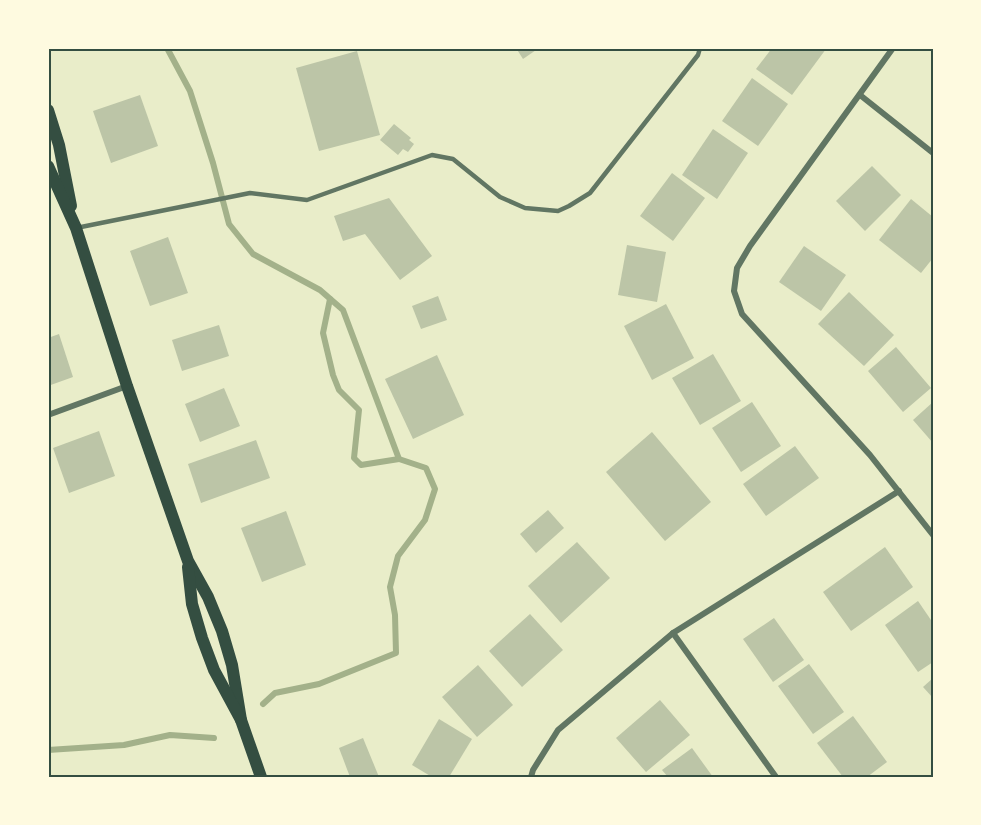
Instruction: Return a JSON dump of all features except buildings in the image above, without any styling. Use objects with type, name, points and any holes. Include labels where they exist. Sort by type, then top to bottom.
[{"type":"main road","points":[[48,110],[59,145],[76,228],[127,386],[188,561],[208,597],[222,631],[232,665],[241,720]]},
{"type":"main road","points":[[48,166],[76,228]]},
{"type":"main road","points":[[188,561],[192,604],[202,638],[214,670],[241,720],[261,777]]},
{"type":"street","points":[[893,48],[750,246],[737,268],[734,291],[742,314],[823,401],[933,535]]},
{"type":"street","points":[[860,95],[933,153]]},
{"type":"street","points":[[48,415],[127,386]]},
{"type":"street","points":[[531,777],[558,730],[673,633],[899,491]]},
{"type":"street","points":[[673,633],[776,777]]},
{"type":"lane","points":[[76,228],[250,193],[307,200],[432,155],[453,159],[500,197],[525,208],[558,210],[590,193],[698,54],[700,48]]},
{"type":"waterway","points":[[167,48],[190,91],[213,163],[229,224],[253,254],[320,290],[343,310],[399,459],[426,468],[435,489],[425,520],[398,556],[390,587],[395,615],[396,653],[319,684],[275,693],[263,704]]},
{"type":"waterway","points":[[330,299],[323,333],[333,375],[339,390],[359,410],[354,458],[361,465],[399,459]]},
{"type":"waterway","points":[[48,750],[124,745],[170,735],[214,738]]}]
